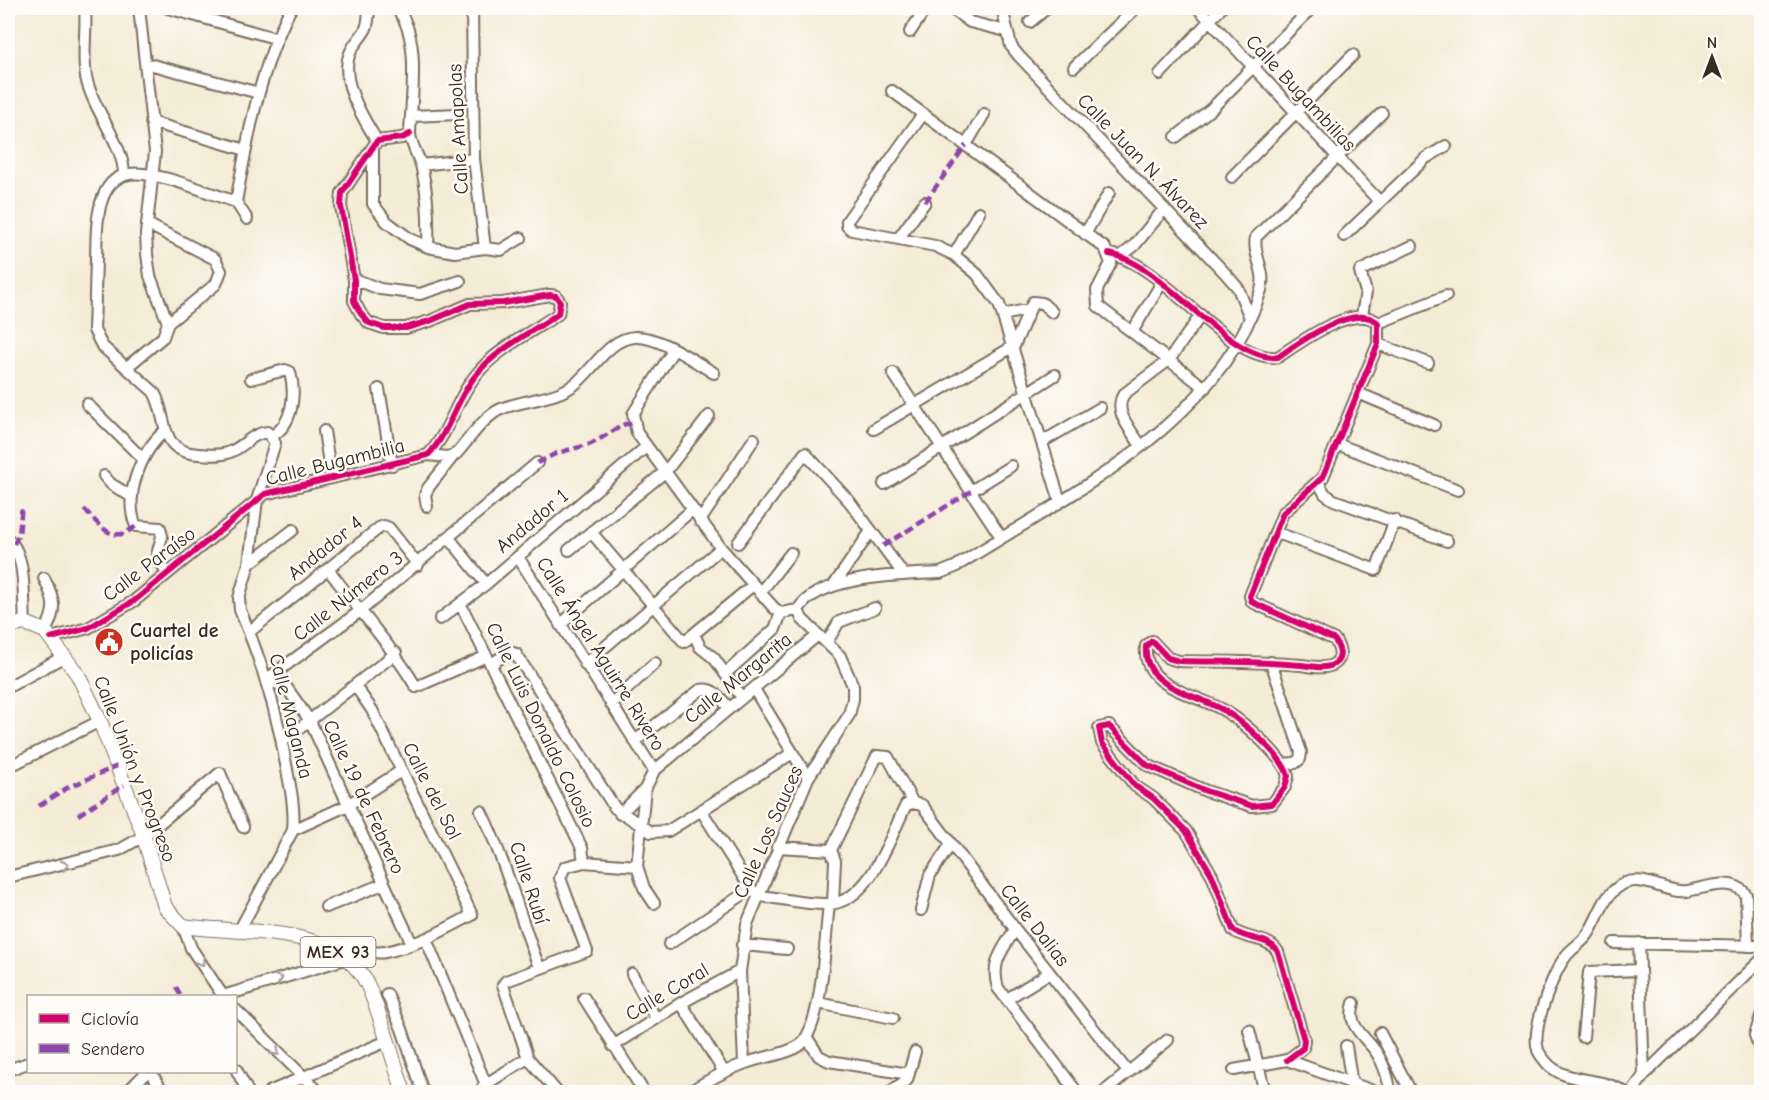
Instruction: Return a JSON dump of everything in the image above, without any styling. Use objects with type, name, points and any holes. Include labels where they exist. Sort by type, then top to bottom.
[{"type":"main road","points":[[8,626],[25,623]]},
{"type":"main road","name":"Calle Unión y Progreso","points":[[25,623],[48,635],[78,675],[100,721],[144,836],[165,907],[183,926]]},
{"type":"main road","name":"MEX 93","points":[[183,926],[276,934],[320,942],[348,958],[368,986],[404,1092]]},
{"type":"street","points":[[85,8],[86,75],[103,122],[124,162],[124,176]]},
{"type":"street","points":[[139,8],[155,152],[147,225],[150,276],[168,323]]},
{"type":"street","points":[[168,8],[275,38]]},
{"type":"street","points":[[236,202],[259,93],[275,38],[291,8]]},
{"type":"street","points":[[369,8],[366,33],[352,48],[346,72],[375,144],[373,204],[376,210],[394,228],[428,247],[455,252],[485,248],[501,250],[521,238]]},
{"type":"street","points":[[396,8],[408,27],[412,54],[410,134],[421,165],[429,204],[428,247]]},
{"type":"street","name":"Calle Amapolas","points":[[472,8],[474,159],[485,248]]},
{"type":"street","points":[[910,32],[926,8]]},
{"type":"street","points":[[951,8],[970,22],[1006,31]]},
{"type":"street","name":"Calle Juan N. Álvarez","points":[[1002,8],[1006,31],[1011,46],[1018,56],[1238,288],[1250,318]]},
{"type":"street","points":[[1030,22],[1047,8]]},
{"type":"street","points":[[1074,67],[1136,8]]},
{"type":"street","name":"Calle Bugambilias","points":[[1197,8],[1379,201]]},
{"type":"street","points":[[1160,74],[1221,8]]},
{"type":"street","points":[[1176,138],[1211,109],[1312,8]]},
{"type":"street","points":[[1232,177],[1294,112],[1353,56]]},
{"type":"street","points":[[145,63],[259,93]]},
{"type":"street","points":[[892,91],[1109,254],[1120,256],[1161,284],[1236,342],[1257,354],[1278,357],[1329,325],[1362,315],[1378,323]]},
{"type":"street","points":[[781,613],[798,610],[802,603],[834,585],[948,571],[1108,472],[1167,427],[1205,388],[1250,318],[1262,287],[1262,267],[1256,254],[1256,237],[1382,113]]},
{"type":"street","points":[[412,116],[458,114]]},
{"type":"street","points":[[923,114],[847,221],[847,226],[935,246],[954,255],[977,274],[999,304],[1014,346],[1060,501]]},
{"type":"street","points":[[966,145],[984,114]]},
{"type":"street","points":[[151,122],[246,150]]},
{"type":"street","points":[[410,134],[375,144],[342,193],[342,219],[354,279],[380,289],[420,294],[460,281]]},
{"type":"street","points":[[1344,236],[1426,158],[1446,146]]},
{"type":"street","points":[[421,165],[474,159]]},
{"type":"street","points":[[247,219],[236,202],[152,176],[124,176],[106,190],[97,214],[94,330],[102,346],[154,392],[159,401],[165,430],[172,446],[178,450],[199,454],[231,452],[256,433],[267,432],[272,436],[282,430],[291,414],[290,372],[285,370],[251,379]]},
{"type":"street","points":[[1085,234],[1109,193]]},
{"type":"street","points":[[898,239],[925,202]]},
{"type":"street","points":[[1120,256],[1134,246],[1164,209]]},
{"type":"street","points":[[954,255],[979,212]]},
{"type":"street","points":[[127,367],[163,337],[168,323],[216,284],[221,271],[215,259],[147,225]]},
{"type":"street","points":[[1362,315],[1366,292],[1360,271],[1412,246]]},
{"type":"street","points":[[1109,254],[1110,262],[1096,296],[1098,306],[1205,388]]},
{"type":"street","name":"Calle Bugambilia","points":[[257,500],[279,489],[428,455],[438,445],[474,376],[487,363],[558,314],[560,302],[556,296],[550,295],[503,303],[470,304],[430,321],[406,328],[384,328],[369,323],[360,314],[354,301],[354,279]]},
{"type":"street","points":[[1131,332],[1161,284]]},
{"type":"street","points":[[1378,323],[1446,296]]},
{"type":"street","points":[[874,429],[1014,346],[1030,309],[1036,301],[1052,312]]},
{"type":"street","points":[[1003,315],[1030,309]]},
{"type":"street","points":[[1141,446],[1119,410],[1119,401],[1124,394],[1169,360],[1201,315]]},
{"type":"street","points":[[1234,1070],[1287,1060],[1303,1048],[1304,1040],[1282,964],[1273,945],[1239,935],[1233,930],[1212,875],[1186,831],[1153,798],[1135,786],[1102,743],[1099,728],[1109,726],[1114,728],[1147,765],[1206,791],[1252,806],[1272,804],[1285,787],[1288,776],[1282,764],[1254,735],[1225,711],[1171,688],[1161,680],[1147,661],[1146,646],[1152,641],[1168,658],[1179,661],[1271,662],[1321,667],[1334,664],[1339,658],[1340,650],[1335,640],[1252,602],[1250,596],[1287,507],[1318,483],[1337,444],[1378,344],[1378,323]]},
{"type":"street","points":[[427,506],[425,495],[428,488],[486,420],[499,410],[550,396],[574,385],[615,344],[632,337],[640,337],[674,349],[714,372]]},
{"type":"street","points":[[1378,344],[1428,363]]},
{"type":"street","points":[[674,349],[633,414],[633,424],[646,447],[721,548],[756,589],[781,613]]},
{"type":"street","points":[[893,372],[1002,537]]},
{"type":"street","points":[[884,484],[1055,375]]},
{"type":"street","points":[[379,389],[392,465]]},
{"type":"street","points":[[1358,393],[1434,425]]},
{"type":"street","points":[[87,404],[143,459]]},
{"type":"street","points":[[1042,442],[1100,408]]},
{"type":"street","points":[[569,550],[666,471],[709,416]]},
{"type":"street","points":[[165,430],[156,438],[143,459],[132,497],[136,526],[160,528],[162,536],[157,555],[167,574]]},
{"type":"street","points":[[324,431],[331,477]]},
{"type":"street","name":"Calle Maganda","points":[[239,931],[293,830],[295,815],[282,742],[267,679],[239,598],[249,564],[257,500],[267,465],[273,453],[275,442],[272,436]]},
{"type":"street","points":[[700,520],[754,439]]},
{"type":"street","points":[[1337,444],[1458,490]]},
{"type":"street","name":"Andador 1","points":[[440,619],[486,584],[646,447]]},
{"type":"street","points":[[738,543],[805,453],[850,502],[904,575]]},
{"type":"street","points":[[428,455],[448,457],[456,454]]},
{"type":"street","name":"Calle Número 3","points":[[267,679],[360,612],[450,539],[537,463]]},
{"type":"street","points":[[971,491],[1011,465]]},
{"type":"street","points":[[104,476],[111,484],[132,497]]},
{"type":"street","points":[[1318,483],[1325,494],[1334,500],[1395,520],[1447,541]]},
{"type":"street","name":"Calle Paraíso","points":[[48,635],[88,628],[134,601],[257,500]]},
{"type":"street","points":[[560,625],[692,510]]},
{"type":"street","points":[[1275,532],[1377,570],[1395,520]]},
{"type":"street","name":"Andador 4","points":[[249,632],[384,526],[418,564]]},
{"type":"street","points":[[249,564],[293,530]]},
{"type":"street","points":[[834,585],[871,531]]},
{"type":"street","points":[[592,533],[684,642],[756,589],[791,553]]},
{"type":"street","points":[[8,539],[14,544],[20,561],[25,623]]},
{"type":"street","points":[[450,539],[486,584]]},
{"type":"street","points":[[585,664],[721,548]]},
{"type":"street","name":"Calle Ángel Aguirre Rivero","points":[[518,557],[654,771]]},
{"type":"street","points":[[329,570],[360,612],[396,653],[416,687],[510,652],[516,654],[620,814],[651,832],[668,831],[791,754]]},
{"type":"street","points":[[44,578],[55,599],[48,635]]},
{"type":"street","name":"Calle Luis Donaldo Colosio","points":[[460,605],[582,848],[584,862]]},
{"type":"street","name":"Calle Margarita","points":[[654,771],[729,708],[823,639],[839,622],[875,608]]},
{"type":"street","name":"Calle Los Sauces","points":[[744,1063],[740,970],[742,945],[755,892],[808,778],[849,716],[853,699],[853,686],[840,656],[802,619],[798,610]]},
{"type":"street","points":[[726,673],[775,629],[781,613]]},
{"type":"street","points":[[694,634],[700,647],[714,658],[742,698]]},
{"type":"street","points":[[282,742],[356,687],[396,653]]},
{"type":"street","points":[[8,687],[65,656]]},
{"type":"street","points":[[1271,662],[1301,752],[1300,759],[1295,764],[1282,764]]},
{"type":"street","points":[[611,704],[656,663]]},
{"type":"street","name":"Calle 19 de Febrero","points":[[267,679],[287,688],[310,721],[346,806],[412,944]]},
{"type":"street","name":"Calle del Sol","points":[[356,687],[372,710],[432,828],[472,915],[426,939]]},
{"type":"street","points":[[635,741],[700,690],[707,688],[729,708]]},
{"type":"street","points":[[754,689],[791,754],[808,778]]},
{"type":"street","points":[[8,767],[100,721]]},
{"type":"street","points":[[669,944],[755,892],[831,904],[844,901],[868,883],[906,805],[913,803],[888,757],[877,756],[831,850],[835,861],[831,904],[818,1003],[813,1027],[807,1038],[797,1047],[744,1063],[689,1092]]},
{"type":"street","points":[[293,830],[346,806],[401,771]]},
{"type":"street","points":[[620,814],[645,789],[654,771]]},
{"type":"street","points":[[8,877],[119,850],[144,836],[220,773],[243,827]]},
{"type":"street","points":[[645,789],[637,866],[644,888],[654,903]]},
{"type":"street","name":"Calle Dalias","points":[[913,803],[922,805],[1015,929],[1128,1072]]},
{"type":"street","points":[[701,810],[755,892]]},
{"type":"street","name":"Calle Rubí","points":[[481,811],[498,844],[512,884],[517,910],[539,967]]},
{"type":"street","points":[[921,910],[930,875],[951,844]]},
{"type":"street","points":[[777,847],[831,850]]},
{"type":"street","points":[[557,1092],[528,1058],[503,985],[506,981],[539,967],[587,951],[560,878],[565,867],[584,862],[637,866]]},
{"type":"street","points":[[1622,1090],[1607,1083],[1560,1073],[1548,1064],[1538,1050],[1537,1035],[1555,972],[1567,954],[1588,933],[1608,896],[1625,883],[1637,882],[1683,892],[1724,884],[1734,886],[1746,895],[1748,946]]},
{"type":"street","points":[[326,907],[383,884]]},
{"type":"street","points":[[183,926],[191,948],[222,995]]},
{"type":"street","points":[[1015,929],[996,962],[994,974],[998,988],[1077,1092]]},
{"type":"street","points":[[334,950],[358,948],[383,952],[426,939],[485,1090],[528,1058]]},
{"type":"street","points":[[1614,943],[1761,946]]},
{"type":"street","points":[[1640,943],[1644,1076]]},
{"type":"street","points":[[742,945],[787,949]]},
{"type":"street","points":[[226,995],[348,958]]},
{"type":"street","points":[[1632,1092],[1644,1076],[1761,959]]},
{"type":"street","name":"Calle Coral","points":[[613,1046],[681,1003],[740,970]]},
{"type":"street","points":[[1583,1037],[1589,972],[1640,970]]},
{"type":"street","points":[[1006,999],[1049,973]]},
{"type":"street","points":[[632,974],[656,1019]]},
{"type":"street","points":[[387,994],[402,1029],[423,1092]]},
{"type":"street","points":[[584,998],[644,1092]]},
{"type":"street","points":[[681,1003],[724,1072]]},
{"type":"street","points":[[818,1003],[893,1018]]},
{"type":"street","points":[[1354,1003],[1351,1012],[1357,1032],[1377,1055],[1389,1081],[1390,1092]]},
{"type":"street","points":[[237,1011],[319,1092]]},
{"type":"street","points":[[1761,1013],[1755,1035],[1761,1055]]},
{"type":"street","points":[[1249,1030],[1265,1092]]},
{"type":"street","points":[[1380,1033],[1412,1092]]},
{"type":"street","points":[[807,1038],[819,1056],[829,1061],[909,1074]]},
{"type":"street","points":[[1104,1092],[1168,1040]]},
{"type":"street","points":[[269,1092],[387,1041]]},
{"type":"street","points":[[1346,1046],[1352,1085]]},
{"type":"street","points":[[890,1092],[899,1088],[909,1074],[915,1052]]},
{"type":"street","points":[[1287,1060],[1376,1092]]},
{"type":"street","points":[[8,1070],[27,1063]]},
{"type":"street","points":[[237,1071],[248,1092]]},
{"type":"street","points":[[127,1092],[147,1073]]},
{"type":"street","points":[[150,1073],[163,1092]]},
{"type":"marked path","points":[[925,202],[966,145]]},
{"type":"marked path","points":[[537,463],[557,453],[591,444],[625,424],[633,424]]},
{"type":"marked path","points":[[883,546],[971,491]]},
{"type":"marked path","points":[[14,544],[19,534],[22,505]]},
{"type":"marked path","points":[[84,509],[102,527],[113,534],[128,532],[136,526]]},
{"type":"marked path","points":[[39,806],[67,788],[117,766]]},
{"type":"marked path","points":[[78,815],[124,785]]},
{"type":"marked path","points":[[176,987],[180,995]]},
{"type":"cycle path","points":[[51,638],[88,628],[134,601],[265,494],[428,455],[442,436],[469,384],[484,366],[503,350],[558,314],[560,302],[556,296],[550,295],[503,303],[470,304],[430,321],[406,328],[384,328],[369,323],[361,314],[354,301],[354,280],[341,206],[342,193],[377,141],[402,138],[410,134]]},
{"type":"cycle path","points":[[1109,254],[1130,261],[1151,274],[1216,329],[1258,354],[1278,357],[1313,334],[1342,320],[1356,317],[1368,318],[1378,323],[1378,344],[1323,477],[1283,513],[1250,596],[1252,602],[1335,640],[1340,653],[1337,662],[1322,667],[1270,663],[1179,661],[1168,658],[1152,641],[1146,646],[1147,660],[1153,672],[1162,681],[1225,711],[1242,723],[1271,750],[1285,768],[1288,776],[1285,787],[1272,804],[1252,806],[1206,791],[1147,765],[1109,726],[1099,728],[1102,743],[1135,786],[1153,798],[1186,831],[1212,875],[1233,930],[1269,943],[1278,952],[1304,1040],[1303,1048],[1287,1060]]},
{"type":"place","name":"Cuartel de policías","points":[[109,642]]}]
